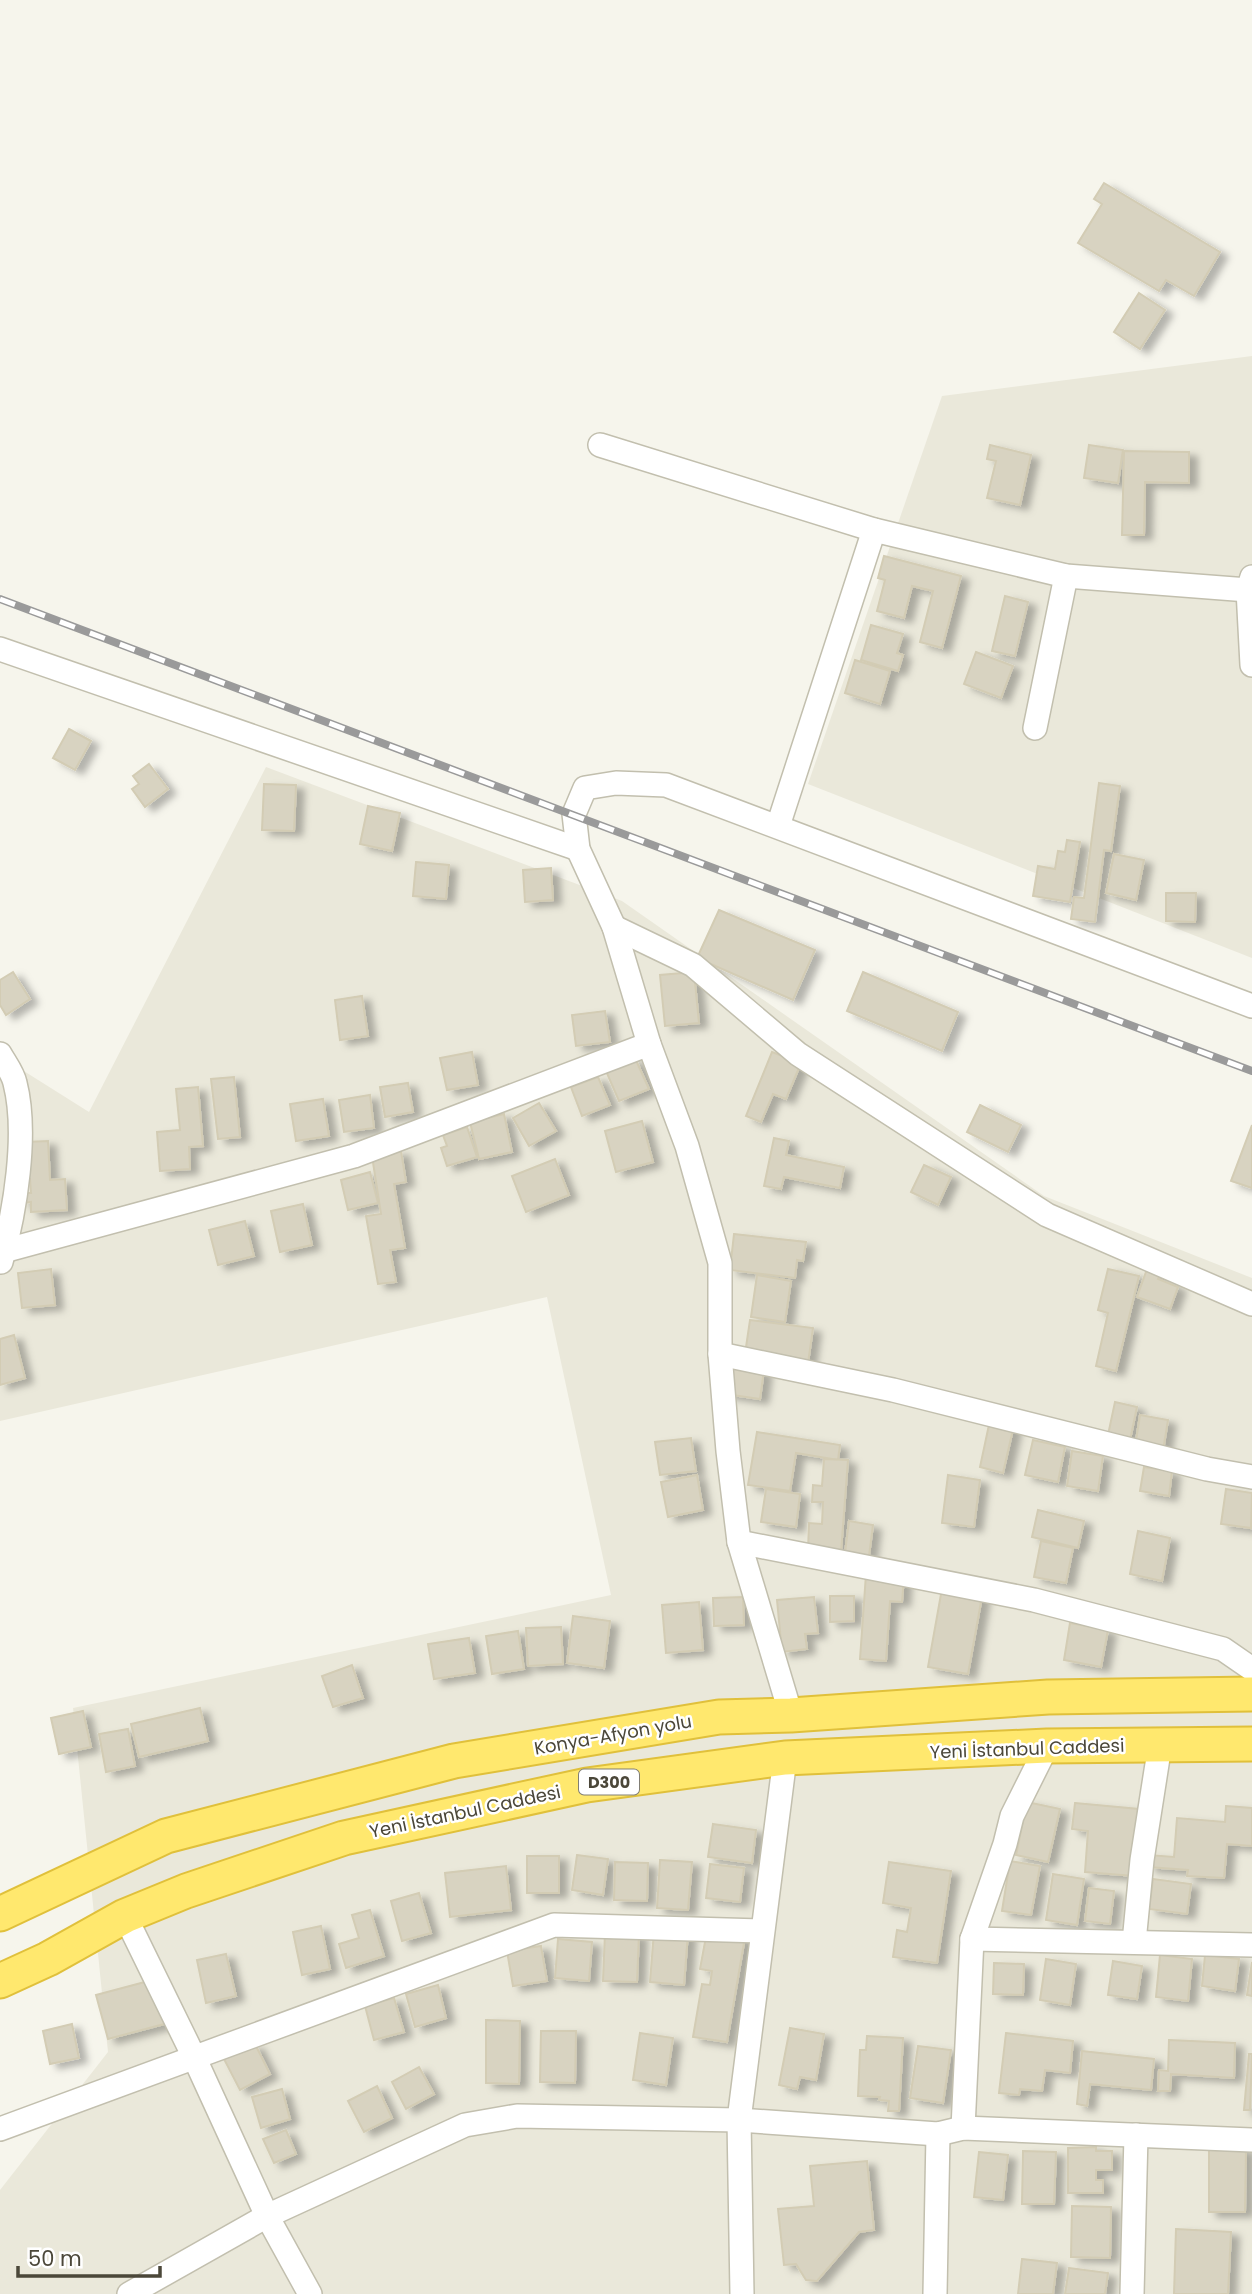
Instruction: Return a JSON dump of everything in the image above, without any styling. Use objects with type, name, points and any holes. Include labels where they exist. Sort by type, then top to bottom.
[{"type":"highway","name":"Konya-Afyon yolu","points":[[0,1914],[166,1836],[454,1761],[719,1717],[791,1715],[1048,1697],[1252,1693]]},
{"type":"highway","name":"Yeni İstanbul Caddesi","points":[[0,1980],[48,1959],[125,1916],[186,1891],[344,1838],[587,1785],[785,1758],[1047,1746],[1252,1744]]},
{"type":"street","points":[[600,445],[874,530],[1066,576],[1250,584],[1252,665]]},
{"type":"street","points":[[778,826],[874,530]]},
{"type":"street","points":[[1035,728],[1066,576]]},
{"type":"street","points":[[0,649],[578,849]]},
{"type":"street","points":[[791,1715],[739,1542],[720,1354],[720,1263],[687,1146],[649,1044],[614,928],[578,849],[574,814],[585,788],[615,783],[666,785],[1252,1006]]},
{"type":"street","points":[[614,928],[693,965],[798,1054],[1047,1215],[1252,1304]]},
{"type":"street","points":[[1,1256],[354,1156],[649,1044]]},
{"type":"street","points":[[0,1054],[15,1082],[20,1133],[8,1170],[12,1218],[1,1256]]},
{"type":"street","points":[[720,1354],[894,1390],[1194,1466],[1252,1477]]},
{"type":"street","points":[[739,1542],[1034,1600],[1223,1649],[1252,1669]]},
{"type":"street","points":[[1134,1942],[1142,1860],[1160,1745]]},
{"type":"street","points":[[963,2128],[972,1938],[1012,1816],[1047,1746]]},
{"type":"street","points":[[742,2294],[739,2120],[785,1758]]},
{"type":"street","points":[[125,1916],[267,2216],[310,2294]]},
{"type":"street","points":[[0,2129],[554,1925],[761,1931]]},
{"type":"street","points":[[972,1938],[1252,1945]]},
{"type":"street","points":[[129,2294],[267,2216],[465,2125],[517,2116],[739,2120],[938,2134],[963,2128],[1252,2140]]},
{"type":"street","points":[[935,2294],[938,2134]]},
{"type":"street","points":[[1132,2294],[1136,2135]]},
{"type":"shaded area","points":[[1252,356],[1252,958],[808,784],[942,396]]},
{"type":"shaded area","points":[[266,767],[622,901],[1044,1196],[1252,1278],[1252,2294],[0,2294],[0,2190],[108,2052],[73,1708],[611,1595],[547,1297],[0,1421],[0,1056],[89,1112]]},
{"type":"building","points":[[1104,183],[1220,252],[1194,296],[1166,280],[1159,291],[1078,243],[1102,204],[1094,199]]},
{"type":"building","points":[[1139,293],[1165,310],[1140,349],[1114,332]]},
{"type":"building","points":[[990,445],[1031,455],[1020,505],[987,498],[996,461],[987,459]]},
{"type":"building","points":[[1089,445],[1123,450],[1118,483],[1084,478]]},
{"type":"building","points":[[1124,451],[1189,452],[1189,483],[1145,482],[1144,535],[1122,535]]},
{"type":"building","points":[[884,556],[961,576],[942,648],[920,642],[933,591],[912,586],[904,618],[877,611],[885,580],[878,578]]},
{"type":"building","points":[[1005,596],[1028,602],[1015,656],[992,651]]},
{"type":"building","points":[[871,625],[903,634],[897,653],[903,655],[898,671],[861,660]]},
{"type":"building","points":[[976,652],[1013,666],[1001,698],[964,684]]},
{"type":"building","points":[[855,660],[890,671],[880,704],[845,693]]},
{"type":"building","points":[[69,729],[91,741],[75,770],[53,758]]},
{"type":"building","points":[[149,764],[168,789],[145,807],[132,789],[139,784],[133,776]]},
{"type":"building","points":[[1099,783],[1120,786],[1111,851],[1104,850],[1095,922],[1071,919],[1074,897],[1084,898]]},
{"type":"building","points":[[264,784],[296,785],[294,831],[262,830]]},
{"type":"building","points":[[368,806],[400,813],[392,851],[360,844]]},
{"type":"building","points":[[1067,840],[1080,842],[1070,902],[1033,896],[1038,866],[1055,869],[1058,851],[1065,852]]},
{"type":"building","points":[[1114,854],[1144,860],[1136,900],[1106,893]]},
{"type":"building","points":[[416,862],[449,865],[446,899],[413,896]]},
{"type":"building","points":[[551,868],[553,900],[525,902],[523,870]]},
{"type":"building","points":[[1166,893],[1196,893],[1195,922],[1166,921]]},
{"type":"building","points":[[719,910],[815,950],[793,1000],[697,958]]},
{"type":"building","points":[[13,972],[30,999],[6,1015],[0,1005],[0,980]]},
{"type":"building","points":[[694,972],[699,1023],[665,1026],[660,975]]},
{"type":"building","points":[[863,972],[958,1012],[942,1051],[847,1011]]},
{"type":"building","points":[[362,996],[368,1036],[340,1040],[335,1000]]},
{"type":"building","points":[[605,1011],[610,1042],[576,1046],[572,1015]]},
{"type":"building","points":[[472,1052],[478,1085],[447,1090],[440,1058]]},
{"type":"building","points":[[772,1052],[801,1063],[786,1099],[773,1094],[761,1122],[746,1116]]},
{"type":"building","points":[[635,1058],[649,1089],[619,1101],[606,1071]]},
{"type":"building","points":[[234,1077],[240,1137],[218,1139],[211,1079]]},
{"type":"building","points":[[598,1077],[610,1105],[582,1116],[571,1087]]},
{"type":"building","points":[[408,1083],[413,1112],[385,1117],[380,1087]]},
{"type":"building","points":[[198,1087],[203,1146],[189,1147],[190,1169],[160,1171],[157,1132],[180,1130],[176,1089]]},
{"type":"building","points":[[370,1095],[374,1128],[344,1132],[339,1100]]},
{"type":"building","points":[[323,1099],[329,1136],[296,1141],[290,1104]]},
{"type":"building","points":[[539,1103],[556,1131],[529,1146],[513,1118]]},
{"type":"building","points":[[980,1105],[1021,1125],[1008,1152],[967,1132]]},
{"type":"building","points":[[504,1114],[512,1152],[479,1159],[470,1122]]},
{"type":"building","points":[[642,1121],[653,1162],[616,1172],[605,1131]]},
{"type":"building","points":[[1252,1125],[1252,1188],[1231,1181]]},
{"type":"building","points":[[467,1127],[477,1157],[447,1166],[441,1148],[447,1146],[443,1135]]},
{"type":"building","points":[[774,1138],[789,1141],[786,1155],[844,1167],[840,1188],[784,1177],[781,1189],[764,1186]]},
{"type":"building","points":[[48,1141],[50,1180],[65,1179],[67,1210],[31,1212],[31,1202],[23,1203],[23,1193],[31,1193],[30,1179],[27,1179],[25,1142]]},
{"type":"building","points":[[401,1151],[406,1182],[394,1184],[405,1248],[390,1250],[396,1282],[378,1284],[366,1216],[381,1214],[372,1156]]},
{"type":"building","points":[[555,1159],[569,1195],[526,1212],[512,1176]]},
{"type":"building","points":[[924,1165],[951,1177],[938,1205],[911,1192]]},
{"type":"building","points":[[370,1172],[378,1203],[348,1210],[341,1180]]},
{"type":"building","points":[[303,1204],[312,1245],[280,1252],[271,1211]]},
{"type":"building","points":[[245,1221],[254,1256],[218,1265],[209,1230]]},
{"type":"building","points":[[734,1234],[806,1242],[803,1261],[797,1260],[795,1278],[730,1270]]},
{"type":"building","points":[[51,1269],[55,1305],[22,1308],[18,1273]]},
{"type":"building","points":[[1108,1269],[1139,1276],[1116,1371],[1096,1366],[1108,1313],[1098,1310]]},
{"type":"building","points":[[1147,1269],[1160,1274],[1158,1279],[1178,1287],[1170,1309],[1137,1297]]},
{"type":"building","points":[[757,1275],[791,1281],[785,1322],[751,1317]]},
{"type":"building","points":[[750,1320],[813,1328],[808,1363],[745,1354]]},
{"type":"building","points":[[14,1335],[25,1378],[0,1385],[0,1339]]},
{"type":"building","points":[[729,1366],[764,1370],[760,1399],[725,1394]]},
{"type":"building","points":[[1115,1402],[1137,1407],[1130,1440],[1108,1435]]},
{"type":"building","points":[[1140,1415],[1168,1420],[1163,1451],[1135,1447]]},
{"type":"building","points":[[990,1420],[1014,1425],[1003,1473],[980,1467]]},
{"type":"building","points":[[757,1432],[840,1445],[838,1460],[796,1453],[790,1491],[748,1485]]},
{"type":"building","points":[[691,1438],[696,1471],[660,1475],[655,1442]]},
{"type":"building","points":[[1033,1440],[1065,1447],[1058,1482],[1025,1475]]},
{"type":"building","points":[[1072,1451],[1103,1456],[1098,1491],[1067,1486]]},
{"type":"building","points":[[824,1459],[848,1460],[841,1552],[808,1550],[809,1523],[822,1524],[823,1502],[812,1502],[813,1485],[822,1486]]},
{"type":"building","points":[[1144,1467],[1172,1471],[1169,1496],[1140,1491]]},
{"type":"building","points":[[697,1475],[703,1510],[668,1517],[661,1482]]},
{"type":"building","points":[[948,1475],[980,1480],[974,1527],[942,1523]]},
{"type":"building","points":[[766,1489],[800,1494],[796,1527],[761,1522]]},
{"type":"building","points":[[1226,1489],[1252,1493],[1251,1528],[1221,1524]]},
{"type":"building","points":[[1038,1510],[1084,1521],[1078,1548],[1032,1537]]},
{"type":"building","points":[[849,1521],[873,1525],[869,1556],[845,1553]]},
{"type":"building","points":[[1138,1531],[1170,1538],[1162,1581],[1130,1574]]},
{"type":"building","points":[[1041,1541],[1073,1548],[1066,1583],[1034,1577]]},
{"type":"building","points":[[866,1574],[904,1577],[902,1602],[890,1601],[886,1661],[860,1659]]},
{"type":"building","points":[[943,1583],[983,1591],[968,1674],[928,1667]]},
{"type":"building","points":[[830,1596],[854,1596],[854,1621],[830,1622]]},
{"type":"building","points":[[743,1597],[744,1625],[714,1626],[713,1598]]},
{"type":"building","points":[[814,1597],[818,1633],[805,1634],[807,1649],[782,1652],[777,1600]]},
{"type":"building","points":[[699,1602],[703,1650],[666,1653],[662,1605]]},
{"type":"building","points":[[573,1616],[610,1621],[604,1668],[567,1663]]},
{"type":"building","points":[[1070,1623],[1108,1630],[1101,1667],[1064,1660]]},
{"type":"building","points":[[561,1627],[563,1664],[528,1666],[526,1628]]},
{"type":"building","points":[[518,1631],[524,1669],[492,1674],[486,1636]]},
{"type":"building","points":[[469,1638],[475,1673],[434,1679],[428,1644]]},
{"type":"building","points":[[352,1665],[363,1698],[333,1707],[322,1676]]},
{"type":"building","points":[[200,1708],[208,1741],[139,1757],[131,1724]]},
{"type":"building","points":[[83,1711],[91,1747],[59,1754],[51,1718]]},
{"type":"building","points":[[128,1729],[135,1766],[106,1772],[99,1734]]},
{"type":"building","points":[[1027,1802],[1060,1809],[1048,1862],[1016,1855]]},
{"type":"building","points":[[1075,1803],[1139,1809],[1134,1876],[1085,1872],[1088,1831],[1072,1829]]},
{"type":"building","points":[[1226,1806],[1252,1808],[1252,1846],[1227,1844],[1224,1878],[1187,1876],[1188,1870],[1148,1867],[1149,1855],[1174,1857],[1177,1818],[1225,1822]]},
{"type":"building","points":[[713,1824],[756,1830],[752,1863],[708,1857]]},
{"type":"building","points":[[577,1855],[608,1859],[603,1895],[572,1890]]},
{"type":"building","points":[[527,1856],[559,1856],[559,1893],[527,1893]]},
{"type":"building","points":[[660,1860],[692,1862],[688,1910],[657,1908]]},
{"type":"building","points":[[1010,1861],[1040,1866],[1031,1915],[1002,1911]]},
{"type":"building","points":[[615,1862],[648,1863],[647,1901],[614,1900]]},
{"type":"building","points":[[889,1862],[951,1871],[937,1963],[893,1957],[897,1930],[907,1932],[911,1908],[883,1903]]},
{"type":"building","points":[[710,1864],[744,1868],[740,1902],[706,1898]]},
{"type":"building","points":[[506,1866],[511,1910],[450,1917],[445,1873]]},
{"type":"building","points":[[1053,1874],[1084,1879],[1077,1925],[1046,1920]]},
{"type":"building","points":[[1153,1879],[1191,1884],[1187,1914],[1149,1909]]},
{"type":"building","points":[[1089,1888],[1114,1891],[1110,1924],[1085,1921]]},
{"type":"building","points":[[419,1893],[431,1933],[402,1941],[391,1901]]},
{"type":"building","points":[[370,1910],[384,1956],[346,1968],[339,1944],[359,1938],[352,1915]]},
{"type":"building","points":[[321,1926],[330,1969],[302,1975],[293,1932]]},
{"type":"building","points":[[654,1931],[688,1933],[684,1985],[650,1982]]},
{"type":"building","points":[[707,1931],[745,1937],[727,2042],[693,2037],[702,1984],[710,1985],[712,1971],[700,1969]]},
{"type":"building","points":[[605,1932],[639,1934],[637,1982],[603,1981]]},
{"type":"building","points":[[558,1939],[592,1942],[589,1981],[555,1978]]},
{"type":"building","points":[[541,1946],[547,1981],[513,1986],[507,1951]]},
{"type":"building","points":[[226,1954],[236,1996],[206,2003],[197,1960]]},
{"type":"building","points":[[1160,1955],[1192,1959],[1188,2001],[1156,1997]]},
{"type":"building","points":[[1205,1955],[1239,1959],[1235,1991],[1202,1986]]},
{"type":"building","points":[[1046,1959],[1076,1964],[1070,2005],[1040,2000]]},
{"type":"building","points":[[1113,1961],[1142,1966],[1137,1999],[1108,1995]]},
{"type":"building","points":[[1252,1962],[1252,1996],[1247,1995]]},
{"type":"building","points":[[994,1963],[1024,1964],[1023,1995],[993,1994]]},
{"type":"building","points":[[156,1979],[168,2023],[108,2039],[96,1995]]},
{"type":"building","points":[[438,1985],[446,2018],[415,2027],[406,1994]]},
{"type":"building","points":[[394,1998],[404,2032],[374,2040],[365,2006]]},
{"type":"building","points":[[486,2020],[520,2021],[519,2084],[486,2083]]},
{"type":"building","points":[[72,2024],[79,2058],[50,2064],[43,2031]]},
{"type":"building","points":[[790,2028],[824,2034],[816,2080],[800,2077],[797,2089],[779,2085]]},
{"type":"building","points":[[541,2031],[576,2031],[575,2083],[540,2082]]},
{"type":"building","points":[[640,2033],[673,2038],[666,2085],[633,2080]]},
{"type":"building","points":[[1006,2033],[1073,2041],[1070,2073],[1045,2070],[1042,2091],[1020,2089],[1019,2095],[999,2093]]},
{"type":"building","points":[[867,2036],[903,2038],[899,2111],[888,2111],[889,2101],[879,2100],[880,2097],[858,2096],[860,2050],[866,2050]]},
{"type":"building","points":[[1169,2040],[1235,2043],[1234,2078],[1171,2074],[1170,2091],[1158,2091],[1159,2070],[1168,2071]]},
{"type":"building","points":[[255,2044],[270,2074],[240,2090],[224,2059]]},
{"type":"building","points":[[918,2046],[951,2050],[943,2103],[910,2098]]},
{"type":"building","points":[[1082,2051],[1154,2059],[1151,2090],[1090,2084],[1087,2106],[1077,2104]]},
{"type":"building","points":[[1249,2054],[1252,2054],[1250,2110],[1244,2110]]},
{"type":"building","points":[[419,2067],[434,2094],[406,2109],[392,2082]]},
{"type":"building","points":[[377,2086],[392,2118],[364,2132],[348,2101]]},
{"type":"building","points":[[282,2089],[290,2119],[261,2128],[252,2097]]},
{"type":"building","points":[[286,2130],[296,2154],[274,2163],[263,2139]]},
{"type":"building","points":[[1096,2147],[1096,2151],[1112,2151],[1112,2170],[1096,2170],[1096,2180],[1103,2180],[1103,2193],[1068,2193],[1068,2148]]},
{"type":"building","points":[[1209,2147],[1246,2148],[1245,2212],[1209,2212]]},
{"type":"building","points":[[1023,2151],[1056,2152],[1054,2204],[1022,2204]]},
{"type":"building","points":[[979,2152],[1008,2155],[1003,2200],[974,2197]]},
{"type":"building","points":[[867,2161],[874,2230],[859,2232],[817,2281],[806,2280],[796,2264],[784,2265],[778,2209],[814,2206],[810,2166]]},
{"type":"building","points":[[1072,2206],[1111,2207],[1110,2258],[1071,2257]]},
{"type":"building","points":[[1176,2229],[1231,2232],[1228,2294],[1174,2294]]},
{"type":"building","points":[[1022,2259],[1057,2263],[1053,2294],[1018,2294]]},
{"type":"building","points":[[1069,2268],[1108,2273],[1105,2294],[1065,2294]]},
{"type":"railway","points":[[0,599],[1252,1071]]}]
